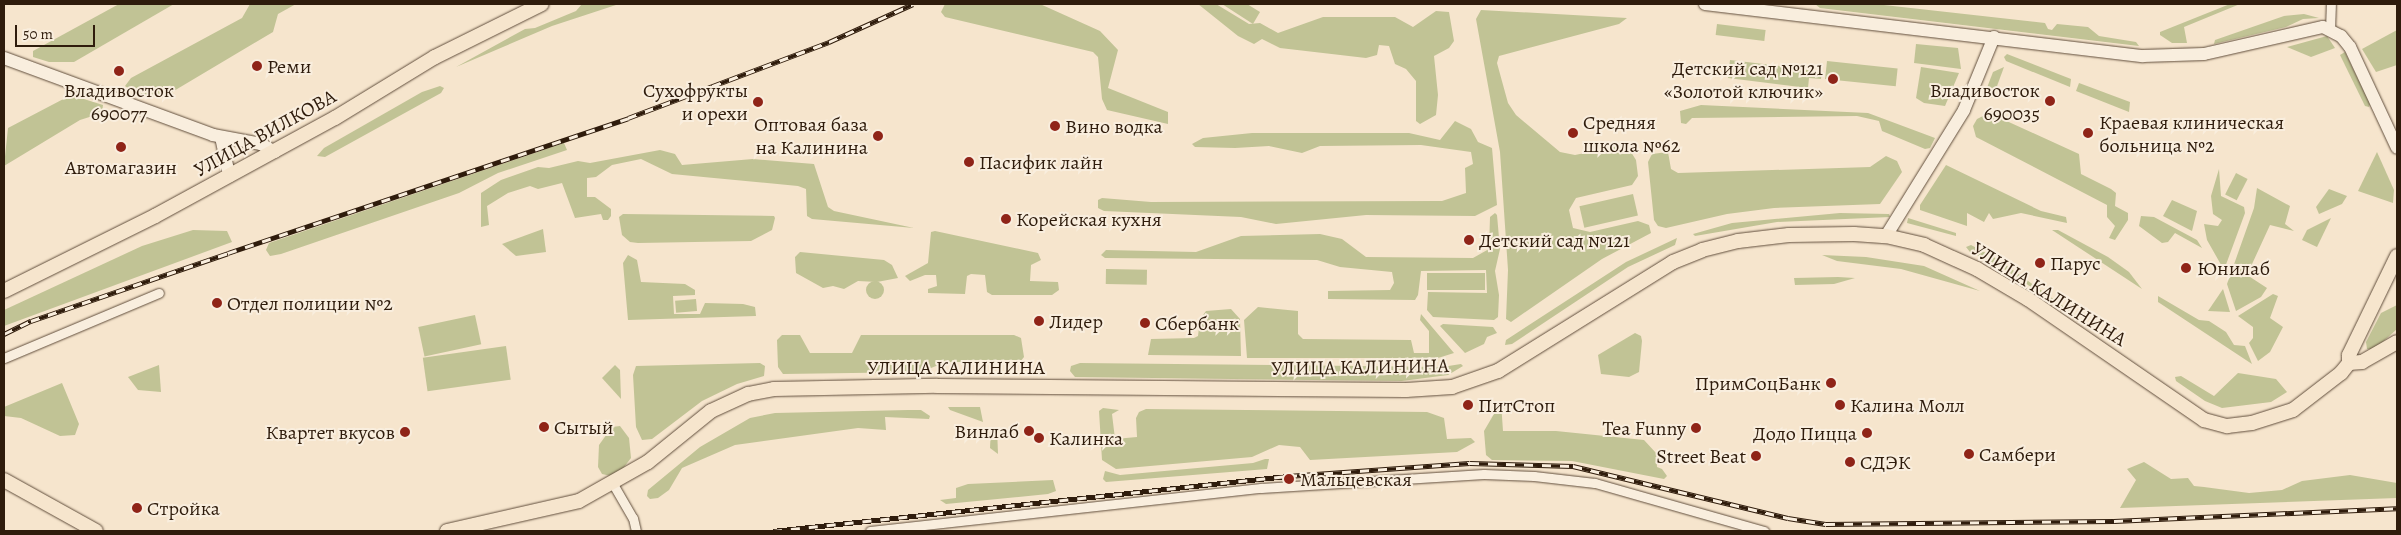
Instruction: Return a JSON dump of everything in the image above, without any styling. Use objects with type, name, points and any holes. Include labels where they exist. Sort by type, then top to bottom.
[{"type":"main road","name":"УЛИЦА ВИЛКОВА","points":[[4,291],[275,152],[434,57],[542,4]]},
{"type":"main road","points":[[1705,4],[1994,37],[2129,55],[2204,54],[2316,28],[2330,30],[2341,36],[2350,47],[2397,148]]},
{"type":"main road","points":[[1886,236],[1964,110],[1994,37]]},
{"type":"main road","points":[[4,58],[221,136],[260,144],[275,152]]},
{"type":"main road","points":[[221,136],[229,176]]},
{"type":"main road","name":"УЛИЦА КАЛИНИНА","points":[[448,531],[579,501],[613,484],[648,462],[711,411],[748,394],[774,389],[944,386],[1413,390],[1452,387],[1498,371],[1660,269],[1702,250],[1770,236],[1886,236],[1924,245],[1977,269],[2064,323],[2213,424],[2252,423],[2283,415],[2306,402],[2349,363],[2367,360],[2397,342]]},
{"type":"main road","name":"УЛИЦА КАЛИНИНА","points":[[2349,363],[2350,355],[2397,256]]},
{"type":"main road","points":[[4,480],[96,531]]},
{"type":"street","points":[[2330,5],[2330,30]]},
{"type":"street","points":[[4,358],[159,293]]},
{"type":"street","points":[[870,531],[1261,488],[1484,474],[1534,476],[1595,483],[1764,531]]},
{"type":"street","points":[[613,484],[632,518],[636,531]]},
{"type":"green space","points":[[119,4],[174,4],[74,62],[49,62],[33,57],[33,51]]},
{"type":"green space","points":[[250,4],[296,4],[278,14],[273,32],[162,98],[135,93],[125,86],[131,78],[242,18]]},
{"type":"green space","points":[[582,4],[619,4],[552,26],[456,67],[525,29],[535,28],[576,11]]},
{"type":"green space","points":[[945,4],[1040,4],[1100,31],[1118,50],[1108,88],[1168,112],[1168,124],[1107,110],[1102,99],[1098,57],[1093,52],[945,17],[941,12]]},
{"type":"green space","points":[[1198,4],[1216,4],[1249,24],[1260,23],[1278,33],[1323,17],[1395,17],[1413,27],[1436,11],[1449,12],[1454,41],[1449,48],[1434,56],[1438,95],[1436,115],[1420,124],[1416,121],[1416,81],[1406,69],[1395,64],[1389,46],[1379,45],[1377,55],[1366,58],[1280,48],[1262,39],[1254,44],[1238,36]]},
{"type":"green space","points":[[1222,4],[1247,4],[1260,12],[1253,24]]},
{"type":"green space","points":[[1815,4],[1875,4],[2045,23],[2048,29],[2052,30],[2057,24],[2088,27],[2099,36],[2136,42],[2139,46],[1820,8]]},
{"type":"green space","points":[[2230,4],[2240,4],[2184,27],[2187,43],[2172,43],[2160,35],[2160,32]]},
{"type":"green space","points":[[1481,10],[1627,18],[1619,24],[1499,56],[1497,63],[1508,103],[1516,115],[1560,152],[1575,155],[1618,146],[1629,149],[1636,160],[1638,176],[1632,185],[1576,198],[1569,210],[1573,228],[1590,232],[1638,221],[1649,225],[1651,233],[1602,259],[1511,322],[1506,319],[1508,270],[1500,152],[1476,19]]},
{"type":"green space","points":[[2304,14],[2319,18],[2303,19],[2286,27],[2214,44],[2215,40],[2284,16]]},
{"type":"green space","points":[[1717,24],[1766,30],[1764,41],[1716,35]]},
{"type":"green space","points":[[2397,30],[2397,65],[2376,72],[2362,49]]},
{"type":"green space","points":[[2327,36],[2335,48],[2311,57],[2287,47]]},
{"type":"green space","points":[[1916,44],[1958,48],[1961,69],[1914,63]]},
{"type":"green space","points":[[2345,52],[2370,104],[2369,107],[2365,106],[2340,55]]},
{"type":"green space","points":[[2007,54],[2071,79],[2070,87],[2006,61],[2004,57]]},
{"type":"green space","points":[[1730,60],[1822,71],[1821,79],[1809,78],[1808,88],[1728,78]]},
{"type":"green space","points":[[1827,61],[1898,68],[1896,86],[1825,79]]},
{"type":"green space","points":[[1921,67],[1959,73],[1945,106],[1924,103],[1916,98]]},
{"type":"green space","points":[[2004,67],[1993,97],[1990,98],[1985,93],[1993,72]]},
{"type":"green space","points":[[2079,83],[2130,102],[2129,112],[2076,91]]},
{"type":"green space","points":[[440,86],[444,88],[441,93],[325,157],[317,156],[324,148],[422,92]]},
{"type":"green space","points":[[71,95],[103,105],[102,113],[80,120],[4,166],[8,128]]},
{"type":"green space","points":[[1701,105],[1868,113],[1935,138],[1930,148],[1925,149],[1882,131],[1879,121],[1857,116],[1692,118],[1686,124],[1681,123],[1680,111]]},
{"type":"green space","points":[[1989,113],[2079,154],[2081,174],[2116,193],[2115,206],[2128,213],[2128,220],[2115,240],[2109,238],[2115,226],[2107,217],[2107,205],[1976,137],[1973,126],[1977,119]]},
{"type":"green space","points":[[1455,121],[1471,129],[1478,142],[1492,148],[1497,205],[1475,216],[1366,215],[1276,224],[1241,217],[1104,211],[1098,208],[1098,200],[1102,198],[1151,202],[1442,201],[1466,193],[1465,168],[1473,164],[1471,152],[1421,145],[1320,146],[1302,153],[1269,146],[1235,148],[1195,147],[1192,144],[1203,138],[1252,133],[1409,133],[1440,140]]},
{"type":"green space","points":[[564,143],[567,150],[498,173],[459,193],[281,254],[270,256],[266,250],[269,243]]},
{"type":"green space","points":[[660,150],[675,154],[682,165],[753,159],[814,164],[828,207],[834,211],[914,228],[812,219],[807,216],[806,189],[798,186],[672,174],[641,159],[612,165],[596,177],[587,178],[587,197],[595,197],[611,209],[611,216],[608,220],[603,220],[601,214],[575,218],[562,183],[538,189],[530,186],[508,193],[487,206],[489,225],[481,227],[481,193],[501,180],[538,167],[549,168],[578,161],[590,163]]},
{"type":"green space","points":[[1668,152],[1671,169],[1678,173],[1870,167],[1886,156],[1897,161],[1902,172],[1880,204],[1774,208],[1727,214],[1666,228],[1658,226],[1654,220],[1648,162],[1652,154]]},
{"type":"green space","points":[[2377,152],[2394,190],[2393,203],[2358,191]]},
{"type":"green space","points":[[1946,165],[2041,211],[2066,217],[2067,223],[2021,213],[1993,219],[1989,213],[1984,222],[1967,213],[1967,226],[1920,210],[1920,205]]},
{"type":"green space","points":[[2219,169],[2221,196],[2244,207],[2245,213],[2224,270],[2207,240],[2204,224],[2218,226],[2222,220],[2213,214],[2211,196]]},
{"type":"green space","points":[[2236,173],[2248,179],[2237,200],[2225,194]]},
{"type":"green space","points":[[2257,188],[2290,206],[2285,224],[2294,231],[2270,225],[2247,275],[2267,288],[2261,297],[2236,311],[2227,284],[2254,208]]},
{"type":"green space","points":[[2329,189],[2347,196],[2342,204],[2319,214],[2316,207]]},
{"type":"green space","points":[[1633,194],[1638,215],[1584,228],[1579,206]]},
{"type":"green space","points":[[2172,200],[2197,211],[2192,231],[2163,216]]},
{"type":"green space","points":[[1495,213],[1497,215],[1500,249],[1495,271],[1499,295],[1498,317],[1494,320],[1433,317],[1427,310],[1428,292],[1487,293],[1486,270],[1421,271],[1418,295],[1415,300],[1328,299],[1328,291],[1390,290],[1394,283],[1392,272],[1340,267],[1317,260],[1105,258],[1101,255],[1106,250],[1196,252],[1241,236],[1320,234],[1342,239],[1366,257],[1473,258],[1489,249],[1490,217]]},
{"type":"green space","points":[[1840,213],[1889,214],[1890,217],[1777,222],[1695,236],[1693,234],[1732,223]]},
{"type":"green space","points":[[623,214],[774,216],[775,218],[772,230],[751,241],[638,243],[630,242],[622,235],[619,217]]},
{"type":"green space","points":[[2141,216],[2154,217],[2197,240],[2202,248],[2175,233],[2168,242],[2162,243],[2139,226]]},
{"type":"green space","points":[[1908,218],[1956,233],[1956,236],[1907,223]]},
{"type":"green space","points":[[2331,218],[2317,247],[2302,240],[2307,230]]},
{"type":"green space","points":[[543,229],[546,252],[516,256],[502,244]]},
{"type":"green space","points":[[193,230],[227,231],[232,242],[4,326],[4,310],[142,246]]},
{"type":"green space","points":[[2052,230],[2058,230],[2108,257],[2129,272],[2142,289]]},
{"type":"green space","points":[[935,231],[1038,253],[1041,260],[1031,265],[1030,281],[1058,282],[1059,290],[1052,295],[992,295],[987,292],[985,275],[971,274],[967,276],[965,294],[928,293],[928,289],[937,286],[936,275],[925,275],[910,281],[905,276],[928,263],[931,232]]},
{"type":"green space","points":[[1677,238],[1675,245],[1628,267],[1512,344],[1505,345],[1506,340],[1626,262]]},
{"type":"green space","points":[[1971,245],[1999,260],[2109,339],[1998,265],[1970,252],[1966,247]]},
{"type":"green space","points":[[800,252],[884,260],[892,265],[898,278],[877,282],[858,281],[844,289],[833,286],[823,288],[796,273],[795,257]]},
{"type":"green space","points":[[628,255],[637,260],[641,282],[685,284],[695,290],[695,295],[673,296],[674,314],[700,314],[705,303],[743,304],[755,307],[756,316],[628,320],[623,263]]},
{"type":"green space","points":[[1822,255],[1866,257],[1924,266],[1980,291],[1901,269],[1837,261]]},
{"type":"green space","points":[[1106,269],[1147,270],[1147,285],[1106,284]]},
{"type":"green space","points":[[1427,273],[1485,273],[1485,290],[1427,290]]},
{"type":"green space","points":[[1794,278],[1855,278],[1834,284],[1795,285]]},
{"type":"green space","points":[[875,281],[881,284],[884,290],[881,296],[875,299],[869,296],[866,290],[869,284]]},
{"type":"green space","points":[[2223,289],[2230,312],[2208,311]]},
{"type":"green space","points":[[2273,294],[2278,296],[2270,318],[2283,327],[2270,352],[2258,361],[2249,343],[2253,338],[2253,327],[2238,316]]},
{"type":"green space","points":[[2158,296],[2199,320],[2209,321],[2226,332],[2234,345],[2245,346],[2252,364],[2158,302]]},
{"type":"green space","points":[[696,299],[697,311],[676,313],[675,301]]},
{"type":"green space","points":[[2397,305],[2397,329],[2375,349],[2367,349],[2366,342],[2381,313]]},
{"type":"green space","points":[[1258,307],[1298,311],[1298,334],[1303,339],[1411,340],[1414,353],[1429,353],[1429,331],[1420,320],[1421,314],[1454,353],[1438,358],[1247,358],[1244,320]]},
{"type":"green space","points":[[1231,309],[1240,319],[1241,356],[1148,355],[1151,339],[1194,338],[1198,336],[1200,319],[1206,311]]},
{"type":"green space","points":[[475,315],[481,344],[425,356],[418,327]]},
{"type":"green space","points":[[1443,324],[1493,327],[1497,333],[1487,337],[1484,344],[1465,353],[1440,326]]},
{"type":"green space","points":[[1635,333],[1641,336],[1642,341],[1639,372],[1629,377],[1601,374],[1598,355]]},
{"type":"green space","points":[[782,335],[800,335],[810,353],[852,353],[861,335],[1014,335],[1021,338],[1024,357],[1020,362],[946,362],[921,372],[783,374],[778,367],[777,340]]},
{"type":"green space","points":[[506,346],[511,380],[428,391],[423,358]]},
{"type":"green space","points":[[760,363],[765,366],[764,376],[737,384],[702,401],[652,439],[642,440],[636,427],[633,375],[636,366]]},
{"type":"green space","points":[[1080,363],[1442,367],[1461,364],[1463,366],[1448,375],[1402,381],[1075,377],[1070,371],[1071,366]]},
{"type":"green space","points":[[159,365],[161,392],[138,390],[128,377]]},
{"type":"green space","points":[[615,365],[620,370],[621,399],[602,378]]},
{"type":"green space","points":[[2238,373],[2276,379],[2287,392],[2271,402],[2222,408],[2205,401],[2176,381],[2175,377],[2181,376],[2214,396]]},
{"type":"green space","points":[[62,383],[79,424],[75,435],[60,436],[21,418],[4,416],[4,407]]},
{"type":"green space","points":[[1501,402],[1503,431],[1556,431],[1644,440],[1656,453],[1657,467],[1662,469],[1667,476],[1664,479],[1572,461],[1492,460],[1486,455],[1484,431]]},
{"type":"green space","points":[[948,407],[980,407],[983,422],[950,410]]},
{"type":"green space","points":[[1103,408],[1119,410],[1112,414],[1115,439],[1137,437],[1136,418],[1139,412],[1146,409],[1427,412],[1444,418],[1447,439],[1471,438],[1475,442],[1457,452],[1310,460],[1300,447],[1279,445],[1252,457],[1116,469],[1102,460],[1099,411]]},
{"type":"green space","points":[[921,410],[930,416],[929,419],[885,417],[886,430],[858,428],[735,445],[682,468],[669,490],[658,498],[650,499],[647,496],[648,490],[700,447],[750,418],[775,413]]},
{"type":"green space","points":[[620,426],[629,438],[631,458],[621,471],[611,476],[602,474],[598,467],[599,445],[612,427]]},
{"type":"green space","points":[[997,427],[998,454],[990,448],[991,428]]},
{"type":"green space","points":[[1269,459],[1267,469],[1106,482],[1103,479],[1105,471],[1120,475],[1253,463]]},
{"type":"green space","points":[[2144,462],[2171,479],[2188,478],[2194,486],[2249,493],[2282,490],[2302,481],[2350,475],[2397,483],[2397,498],[2120,508],[2136,480],[2127,469]]},
{"type":"green space","points":[[1053,480],[1056,491],[1048,494],[946,504],[940,500],[956,498],[956,488],[968,484]]},
{"type":"railway","points":[[4,334],[31,321],[628,118],[829,42],[913,4]]},
{"type":"railway","points":[[773,531],[1288,476],[1470,463],[1573,466],[1788,518],[1826,524],[2114,521],[2397,508]]},
{"type":"place","name":"Реми","points":[[257,66]]},
{"type":"place","name":"Владивосток 690077","points":[[119,71]]},
{"type":"place","name":"Детский сад №121 «Золотой ключик»","points":[[1833,79]]},
{"type":"place","name":"Владивосток 690035","points":[[2050,101]]},
{"type":"place","name":"Сухофрукты и орехи","points":[[758,102]]},
{"type":"place","name":"Вино водка","points":[[1055,126]]},
{"type":"place","name":"Средняя школа №62","points":[[1573,133]]},
{"type":"place","name":"Краевая клиническая больница №2","points":[[2088,133]]},
{"type":"place","name":"Оптовая база на Калинина","points":[[878,136]]},
{"type":"place","name":"Автомагазин","points":[[121,147]]},
{"type":"place","name":"Пасифик лайн","points":[[969,162]]},
{"type":"place","name":"Корейская кухня","points":[[1006,219]]},
{"type":"place","name":"Детский сад №121","points":[[1469,240]]},
{"type":"place","name":"Парус","points":[[2040,263]]},
{"type":"place","name":"Юнилаб","points":[[2186,268]]},
{"type":"place","name":"Отдел полиции №2","points":[[217,303]]},
{"type":"place","name":"Лидер","points":[[1039,321]]},
{"type":"place","name":"Сбербанк","points":[[1145,323]]},
{"type":"place","name":"ПримСоцБанк","points":[[1831,383]]},
{"type":"place","name":"ПитСтоп","points":[[1468,405]]},
{"type":"place","name":"Калина Молл","points":[[1840,405]]},
{"type":"place","name":"Сытый","points":[[544,427]]},
{"type":"place","name":"Tea Funny","points":[[1696,428]]},
{"type":"place","name":"Винлаб","points":[[1029,431]]},
{"type":"place","name":"Квартет вкусов","points":[[405,432]]},
{"type":"place","name":"Додо Пицца","points":[[1867,433]]},
{"type":"place","name":"Калинка","points":[[1039,438]]},
{"type":"place","name":"Самбери","points":[[1969,454]]},
{"type":"place","name":"Street Beat","points":[[1756,456]]},
{"type":"place","name":"СДЭК","points":[[1850,462]]},
{"type":"place","name":"Мальцевская","points":[[1289,479]]},
{"type":"place","name":"Стройка","points":[[137,508]]}]
